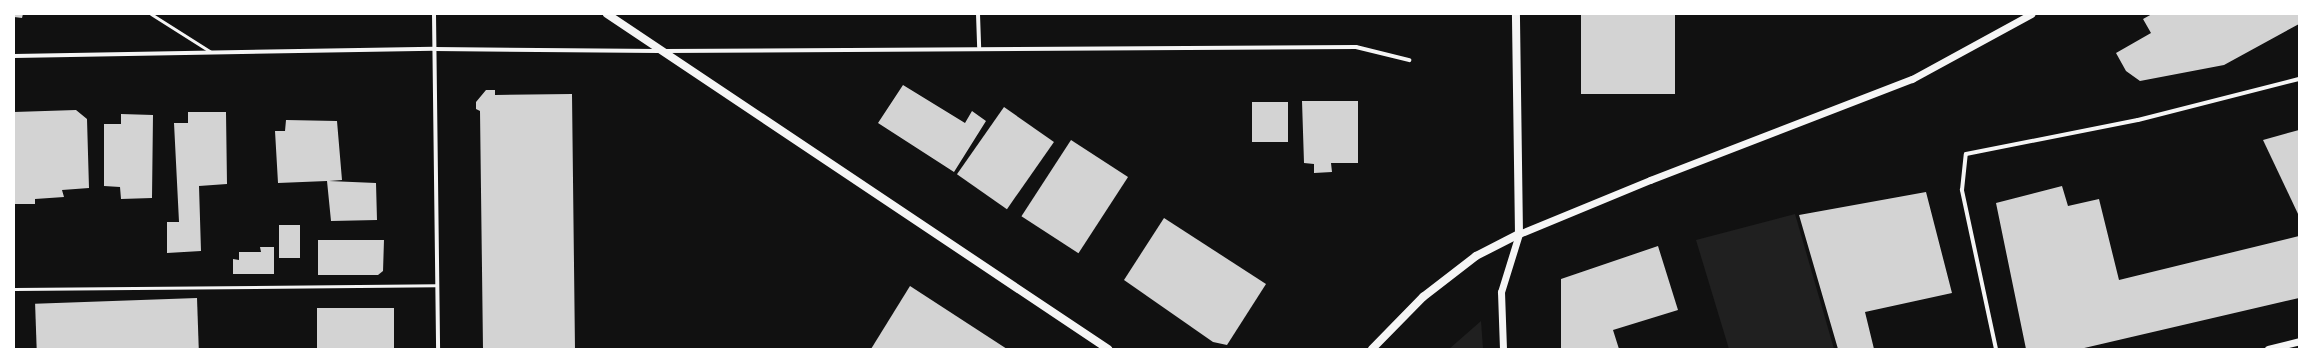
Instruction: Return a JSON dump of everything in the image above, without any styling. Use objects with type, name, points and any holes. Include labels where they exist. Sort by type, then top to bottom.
[{"type":"main road","points":[[606,14],[1108,349]]},
{"type":"main road","points":[[1371,349],[1423,298],[1476,256],[1520,234],[1516,14]]},
{"type":"street","points":[[434,14],[438,349]]},
{"type":"street","points":[[978,14],[979,47]]},
{"type":"street","points":[[1503,349],[1501,292],[1520,234],[1650,180],[1912,79],[2031,14]]},
{"type":"street","points":[[14,56],[434,49],[662,51],[979,47],[1356,47],[1409,60]]},
{"type":"street","points":[[1996,349],[1962,190],[1966,154],[2138,120],[2299,78]]},
{"type":"street","points":[[2268,349],[2299,341]]},
{"type":"lane","points":[[151,14],[211,52]]},
{"type":"lane","points":[[14,289],[438,285]]},
{"type":"shaded area","points":[[1795,214],[1834,349],[1729,349],[1696,240]]},
{"type":"shaded area","points":[[1481,321],[1483,349],[1449,349]]},
{"type":"building","points":[[14,14],[23,14],[22,18],[14,17]]},
{"type":"building","points":[[1581,14],[1675,14],[1675,94],[1581,94]]},
{"type":"building","points":[[2152,14],[2299,14],[2299,24],[2224,65],[2140,81],[2126,71],[2116,53],[2151,33],[2143,19]]},
{"type":"building","points":[[903,85],[965,123],[972,111],[986,121],[954,172],[878,123]]},
{"type":"building","points":[[486,90],[495,90],[495,95],[572,94],[575,349],[483,349],[480,111],[476,109],[476,102]]},
{"type":"building","points":[[1302,101],[1358,101],[1358,163],[1331,163],[1332,172],[1314,173],[1314,164],[1304,163]]},
{"type":"building","points":[[1252,102],[1288,102],[1288,142],[1252,142]]},
{"type":"building","points":[[1004,107],[1054,142],[1007,209],[957,174]]},
{"type":"building","points":[[76,110],[87,119],[89,188],[62,190],[64,197],[35,199],[35,204],[14,204],[14,112]]},
{"type":"building","points":[[188,112],[226,112],[227,184],[199,186],[201,251],[167,253],[167,222],[179,222],[174,123],[188,123]]},
{"type":"building","points":[[121,114],[153,115],[152,198],[121,199],[120,187],[104,186],[104,124],[121,124]]},
{"type":"building","points":[[286,120],[337,121],[342,180],[329,181],[376,183],[377,220],[331,221],[327,181],[278,183],[275,131],[285,131]]},
{"type":"building","points":[[2299,130],[2299,216],[2263,140]]},
{"type":"building","points":[[1071,140],[1128,177],[1078,253],[1021,216]]},
{"type":"building","points":[[2062,186],[2068,206],[2099,199],[2119,280],[2299,236],[2299,298],[2080,349],[2026,349],[1996,203]]},
{"type":"building","points":[[1926,192],[1952,293],[1865,312],[1874,349],[1838,349],[1799,215]]},
{"type":"building","points":[[1164,218],[1266,284],[1227,345],[1213,342],[1124,280]]},
{"type":"building","points":[[279,225],[300,225],[300,258],[279,258]]},
{"type":"building","points":[[318,240],[384,240],[383,271],[378,275],[318,275]]},
{"type":"building","points":[[1658,246],[1678,310],[1613,330],[1619,349],[1561,349],[1561,279]]},
{"type":"building","points":[[260,247],[274,247],[274,274],[233,274],[233,259],[239,260],[239,252],[261,252]]},
{"type":"building","points":[[910,286],[1007,349],[871,349]]},
{"type":"building","points":[[197,298],[199,349],[37,349],[35,304]]},
{"type":"building","points":[[317,308],[394,308],[394,349],[317,349]]}]
